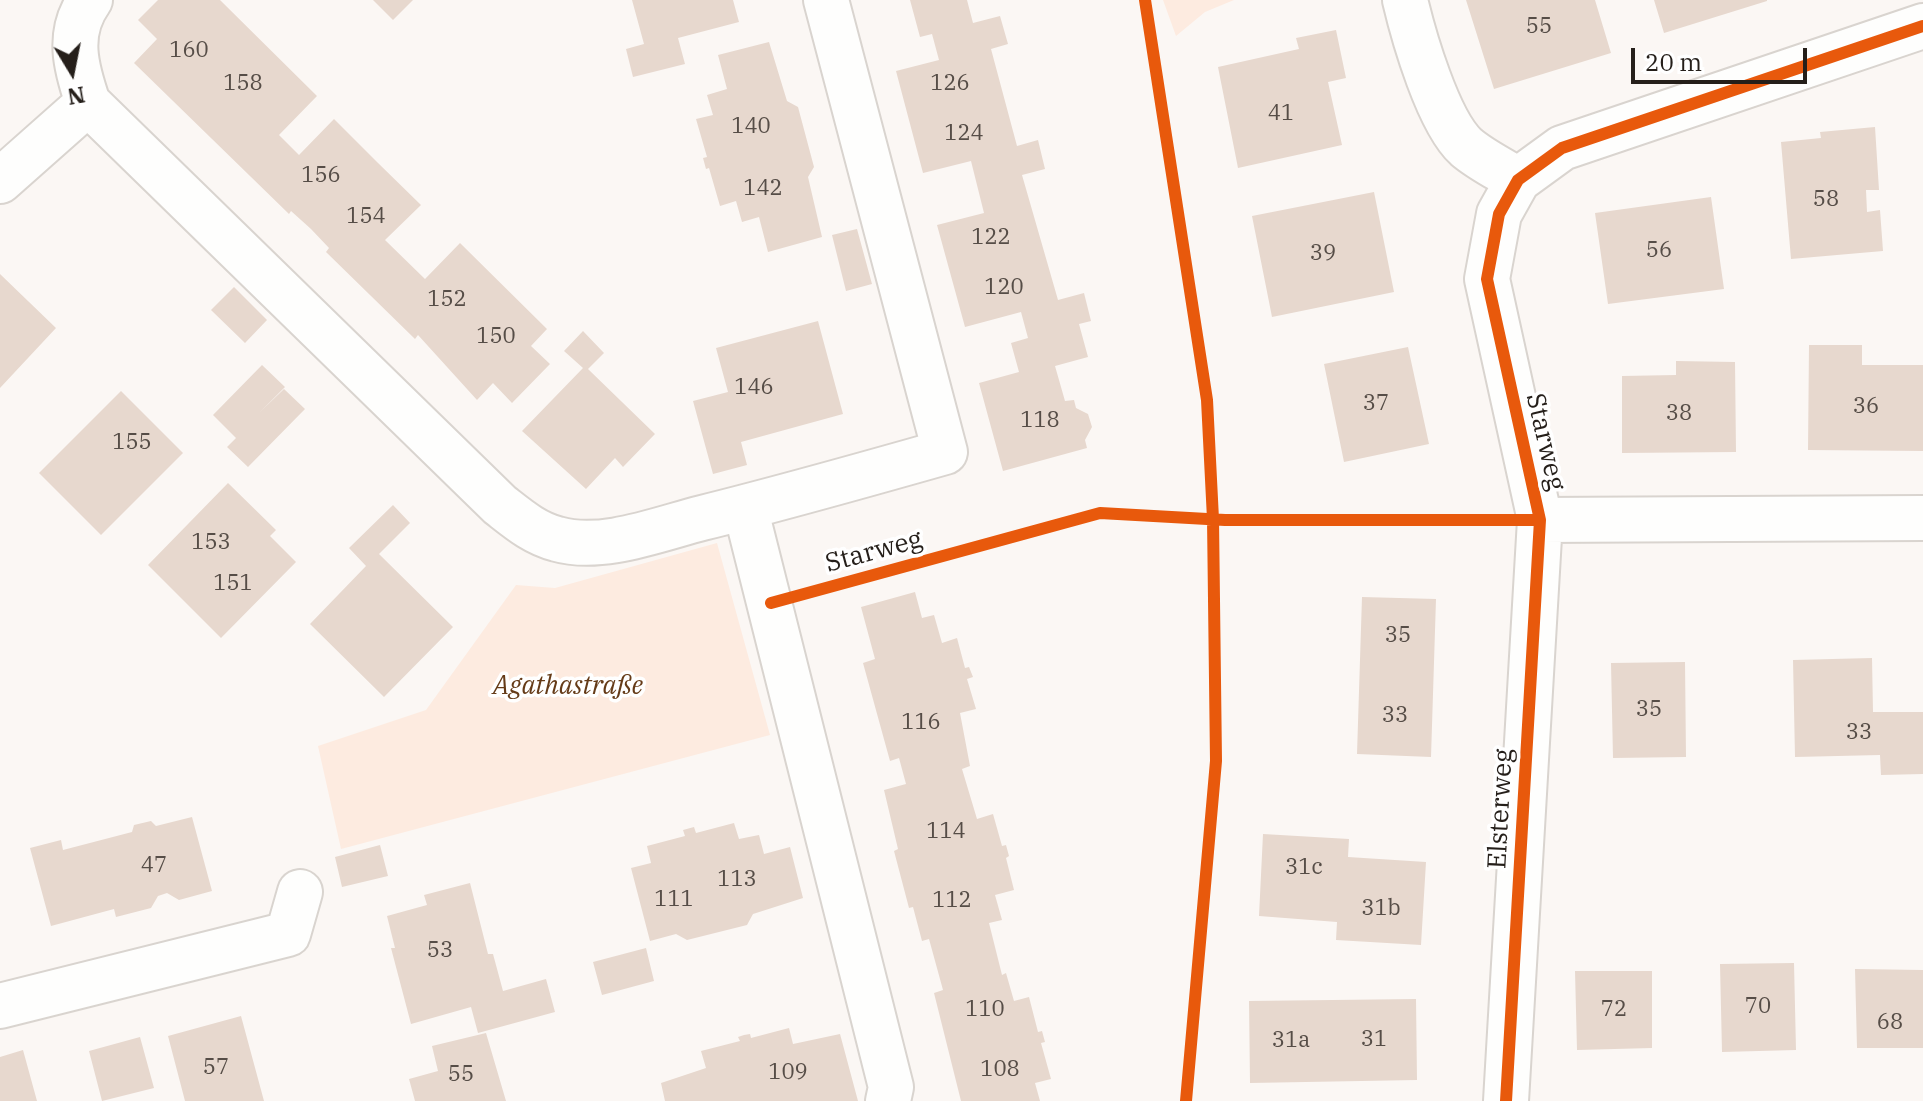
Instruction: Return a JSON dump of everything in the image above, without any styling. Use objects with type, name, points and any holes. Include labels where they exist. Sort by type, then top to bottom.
[{"type":"street","points":[[90,0],[78,16],[74,62],[88,103],[500,505],[528,528],[559,540],[593,541],[627,537],[945,452],[826,0]]},
{"type":"street","points":[[1405,0],[1412,31],[1440,104],[1465,146],[1518,180]]},
{"type":"street","name":"Starweg","points":[[1923,26],[1562,148],[1518,180],[1499,214],[1487,279],[1540,520],[1923,518]]},
{"type":"street","points":[[0,181],[88,103]]},
{"type":"street","points":[[745,507],[852,919],[891,1087],[888,1101]]},
{"type":"street","name":"Elsterweg","points":[[1506,1101],[1540,520]]},
{"type":"street","points":[[0,1006],[288,934],[300,892]]},
{"type":"green space","points":[[1163,0],[1234,0],[1205,12],[1176,36]]},
{"type":"green space","name":"Agathastraße","points":[[717,543],[770,735],[341,849],[318,746],[426,710],[516,585],[555,588]]},
{"type":"building","points":[[158,0],[220,0],[317,96],[279,135],[299,155],[334,119],[421,205],[385,240],[425,279],[460,243],[547,329],[531,346],[550,364],[512,403],[493,383],[477,400],[418,335],[415,339],[326,252],[329,248],[311,229],[291,211],[289,214],[134,63],[157,39],[138,20]]},
{"type":"building","points":[[373,0],[413,0],[393,20]]},
{"type":"building","points":[[632,0],[733,0],[739,22],[678,38],[685,64],[633,77],[626,49],[644,44]]},
{"type":"building","points":[[910,0],[967,0],[973,23],[1000,16],[1008,44],[991,49],[1017,146],[1038,140],[1045,169],[1022,175],[1058,300],[1084,293],[1091,321],[1079,324],[1088,357],[1055,366],[1065,401],[1074,400],[1076,408],[1088,414],[1092,427],[1085,440],[1087,448],[1003,471],[979,383],[1019,372],[1011,343],[1028,338],[1021,312],[965,327],[937,225],[984,213],[971,161],[923,173],[896,71],[939,60],[932,34],[920,37]]},
{"type":"building","points":[[1466,0],[1595,0],[1611,53],[1494,89]]},
{"type":"building","points":[[1654,0],[1767,0],[1767,1],[1664,33]]},
{"type":"building","points":[[1336,30],[1346,78],[1328,82],[1342,145],[1238,168],[1218,67],[1299,49],[1296,38]]},
{"type":"building","points":[[769,42],[787,101],[798,107],[814,167],[808,177],[822,237],[768,252],[759,217],[742,222],[736,201],[720,206],[709,168],[706,169],[703,158],[707,157],[696,119],[713,115],[707,95],[727,89],[718,55]]},
{"type":"building","points":[[1875,127],[1879,190],[1866,190],[1867,212],[1880,210],[1883,251],[1791,259],[1781,142],[1821,138],[1820,132]]},
{"type":"building","points":[[1374,192],[1394,292],[1272,317],[1252,216]]},
{"type":"building","points":[[1711,197],[1724,289],[1608,304],[1595,213]]},
{"type":"building","points":[[857,229],[872,284],[846,291],[832,235]]},
{"type":"building","points":[[0,274],[56,328],[0,388]]},
{"type":"building","points":[[234,287],[267,320],[245,343],[211,310]]},
{"type":"building","points":[[818,321],[843,414],[741,442],[747,465],[713,474],[693,401],[728,392],[716,348]]},
{"type":"building","points":[[583,331],[604,353],[588,369],[655,434],[623,467],[615,458],[586,489],[522,431],[583,368],[564,351]]},
{"type":"building","points":[[1809,345],[1862,345],[1862,365],[1923,365],[1923,451],[1808,450]]},
{"type":"building","points":[[1408,347],[1429,444],[1344,462],[1324,364]]},
{"type":"building","points":[[1676,361],[1735,362],[1736,452],[1622,453],[1622,376],[1676,375]]},
{"type":"building","points":[[262,365],[285,387],[260,412],[284,389],[305,409],[248,467],[227,447],[236,438],[213,415]]},
{"type":"building","points":[[121,391],[183,453],[101,535],[39,473]]},
{"type":"building","points":[[228,483],[276,530],[270,536],[296,562],[221,638],[148,565]]},
{"type":"building","points":[[393,505],[410,523],[379,554],[453,627],[384,697],[310,624],[366,566],[349,548]]},
{"type":"building","points":[[915,592],[922,618],[934,615],[942,643],[957,638],[965,668],[969,667],[973,677],[967,679],[976,709],[960,713],[970,766],[962,769],[977,819],[993,814],[1002,846],[1006,845],[1009,856],[1006,858],[1014,890],[995,895],[1002,920],[989,923],[1002,975],[1006,973],[1014,1001],[1029,997],[1038,1032],[1042,1031],[1045,1042],[1041,1043],[1051,1079],[1035,1083],[1040,1101],[961,1101],[934,993],[943,990],[929,939],[922,941],[913,907],[909,908],[894,851],[898,849],[884,790],[906,784],[899,758],[890,761],[863,663],[875,659],[861,607]]},
{"type":"building","points":[[1362,597],[1436,599],[1431,757],[1357,754]]},
{"type":"building","points":[[1872,658],[1873,712],[1923,712],[1923,774],[1881,775],[1880,755],[1795,757],[1793,660]]},
{"type":"building","points":[[1685,662],[1686,757],[1613,758],[1611,663]]},
{"type":"building","points":[[192,817],[212,891],[179,900],[167,893],[158,896],[151,908],[116,917],[114,909],[51,926],[30,848],[61,840],[63,850],[132,832],[134,825],[151,821],[156,826]]},
{"type":"building","points":[[734,823],[739,839],[759,835],[764,854],[790,847],[803,898],[753,914],[747,925],[687,940],[676,934],[650,941],[631,868],[651,863],[647,846],[685,836],[683,830],[694,827],[696,833]]},
{"type":"building","points":[[1263,834],[1349,839],[1348,857],[1426,862],[1421,945],[1336,940],[1337,922],[1259,916]]},
{"type":"building","points":[[380,845],[388,876],[342,887],[335,857]]},
{"type":"building","points":[[470,883],[488,954],[493,954],[503,991],[546,979],[555,1012],[478,1033],[471,1007],[411,1024],[391,948],[395,948],[387,916],[427,905],[424,895]]},
{"type":"building","points":[[646,948],[654,981],[602,995],[593,962]]},
{"type":"building","points":[[1794,963],[1796,1050],[1722,1052],[1720,964]]},
{"type":"building","points":[[1855,969],[1923,970],[1923,1048],[1857,1048]]},
{"type":"building","points":[[1575,971],[1652,971],[1652,1048],[1577,1050]]},
{"type":"building","points":[[1416,999],[1417,1080],[1250,1083],[1249,1001]]},
{"type":"building","points":[[241,1016],[264,1101],[185,1101],[168,1036]]},
{"type":"building","points":[[789,1028],[793,1044],[840,1034],[858,1101],[665,1101],[661,1083],[706,1068],[701,1051],[740,1041],[738,1037],[744,1035],[750,1034],[751,1038]]},
{"type":"building","points":[[486,1033],[506,1101],[415,1101],[409,1079],[438,1071],[432,1046]]},
{"type":"building","points":[[140,1037],[154,1088],[102,1101],[89,1051]]},
{"type":"building","points":[[23,1050],[37,1101],[0,1101],[0,1057]]},
{"type":"cycle path","points":[[1145,0],[1207,400],[1213,519],[1216,761],[1186,1101]]},
{"type":"cycle path","points":[[1506,1101],[1540,520],[1487,279],[1499,214],[1518,180],[1562,148],[1923,26]]},
{"type":"cycle path","points":[[771,603],[1100,513],[1225,520],[1540,520]]}]
